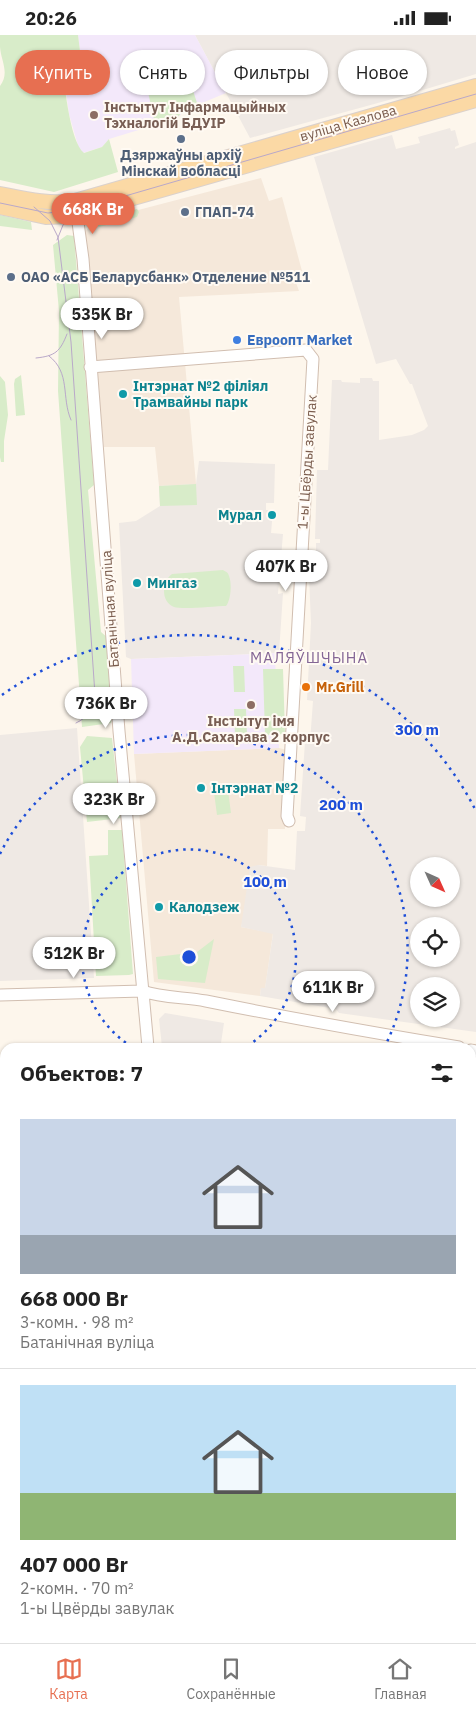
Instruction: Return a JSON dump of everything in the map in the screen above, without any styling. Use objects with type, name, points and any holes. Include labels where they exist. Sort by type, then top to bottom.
[{"type":"main road","name":"вуліца Казлова","points":[[76,207],[476,86]]},
{"type":"main road","name":"вуліца Казлова","points":[[76,207],[476,100]]},
{"type":"main road","points":[[0,194],[39,201],[64,203],[76,207]]},
{"type":"main road","points":[[0,207],[46,217],[64,217],[76,207]]},
{"type":"street","name":"Батанічная вуліца","points":[[76,207],[83,259],[119,731],[148,1043]]},
{"type":"street","name":"1-ы Цвёрды завулак","points":[[90,367],[306,351],[313,359],[287,816],[289,821]]},
{"type":"street","points":[[0,995],[142,991],[153,995],[203,1001],[436,1043]]},
{"type":"shaded area","points":[[78,35],[195,35],[203,50],[120,50],[120,95],[205,95],[205,54],[215,72],[215,95],[221,95],[202,103],[201,108],[181,114],[178,118],[109,139],[102,147],[83,153],[79,149],[69,114],[66,95],[110,95],[110,50],[80,50]]},
{"type":"shaded area","points":[[195,35],[476,35],[476,74],[427,89],[427,50],[338,50],[338,95],[406,95],[250,138],[227,95],[328,95],[328,50],[215,50],[215,72],[205,54],[205,50],[203,50]]},
{"type":"shaded area","points":[[450,128],[451,131],[455,130],[459,145],[455,149],[476,142],[476,1032],[440,1027],[460,1027],[460,977],[410,977],[410,1023],[339,1013],[336,1009],[260,996],[261,988],[265,988],[273,934],[241,927],[250,867],[258,865],[295,870],[297,831],[305,831],[306,817],[300,816],[305,742],[310,742],[313,701],[307,700],[311,623],[309,576],[311,565],[318,553],[316,553],[316,543],[320,543],[320,539],[315,539],[317,470],[328,470],[332,380],[360,383],[360,378],[372,378],[373,381],[379,381],[379,440],[412,435],[424,430],[428,426],[412,384],[410,384],[396,359],[376,364],[314,157],[392,135],[396,149],[420,143],[418,137]]},
{"type":"shaded area","points":[[261,178],[269,201],[282,197],[302,271],[293,274],[299,291],[179,297],[196,484],[159,486],[155,447],[104,447],[82,233],[100,220]]},
{"type":"shaded area","points":[[199,461],[275,464],[274,503],[266,503],[266,510],[273,510],[271,533],[283,534],[278,594],[283,593],[279,653],[131,659],[126,657],[119,523],[136,521],[160,506],[159,486],[196,484]]},
{"type":"shaded area","points":[[279,653],[275,658],[279,748],[134,754],[131,659]]},
{"type":"shaded area","points":[[77,728],[94,978],[0,981],[0,735]]},
{"type":"shaded area","points":[[279,748],[287,750],[285,829],[268,829],[267,866],[258,865],[241,927],[273,933],[265,989],[261,988],[260,996],[154,982],[134,754]]},
{"type":"shaded area","points":[[165,1013],[224,1023],[221,1043],[162,1043],[159,1019]]},
{"type":"green space","points":[[0,35],[78,35],[80,50],[15,50],[15,95],[66,95],[74,136],[79,146],[84,153],[102,147],[109,139],[118,172],[54,192],[0,180],[0,86],[5,72],[0,47]]},
{"type":"green space","points":[[149,95],[194,95],[198,106],[181,112],[178,118],[155,124]]},
{"type":"green space","points":[[137,209],[139,212],[137,217],[99,227],[97,225],[100,219]]},
{"type":"green space","points":[[0,215],[31,222],[32,230],[0,226]]},
{"type":"green space","points":[[67,235],[74,236],[94,485],[88,490],[101,632],[108,638],[113,710],[111,723],[82,727],[58,391],[59,311],[53,245]]},
{"type":"green space","points":[[21,375],[25,415],[16,416],[14,384],[15,379]]},
{"type":"green space","points":[[0,376],[5,382],[8,415],[4,441],[4,462],[1,462],[0,457]]},
{"type":"green space","points":[[196,484],[197,505],[160,506],[159,486]]},
{"type":"green space","points":[[223,570],[230,579],[230,596],[226,606],[178,608],[166,601],[164,586],[172,574]]},
{"type":"green space","points":[[233,666],[244,666],[245,692],[234,692]]},
{"type":"green space","points":[[263,669],[283,669],[285,734],[265,735]]},
{"type":"green space","points":[[234,709],[246,709],[247,735],[235,736]]},
{"type":"green space","points":[[87,736],[112,738],[121,818],[87,822],[80,747]]},
{"type":"green space","points":[[227,783],[231,813],[217,815],[213,785]]},
{"type":"green space","points":[[108,830],[122,830],[133,974],[129,975],[96,976],[89,856],[108,855]]},
{"type":"green space","points":[[214,939],[205,983],[158,979],[156,957],[197,952]]},
{"type":"tram line","points":[[0,203],[48,213],[77,210],[476,94]]},
{"type":"tram line","points":[[34,207],[50,221],[58,237],[71,342],[95,695],[90,712],[76,723]]},
{"type":"tram line","points":[[57,240],[63,225],[77,209]]},
{"type":"tram line","points":[[36,358],[48,356],[56,352],[67,334]]},
{"type":"tram line","points":[[49,356],[56,363],[63,378],[66,403],[71,420]]},
{"type":"place","name":"Інстытут Інфармацыйных Тэхналогій БДУІР","points":[[94,115]]},
{"type":"place","name":"Дзяржаўны архіў Мінскай вобласці","points":[[181,139]]},
{"type":"place","name":"ГПАП-74","points":[[185,212]]},
{"type":"place","name":"ОАО «АСБ Беларусбанк» Отделение №511","points":[[11,277]]},
{"type":"place","name":"Евроопт Market","points":[[237,340]]},
{"type":"place","name":"Інтэрнат №2 філіял Трамвайны парк","points":[[123,394]]},
{"type":"place","name":"Мурал","points":[[272,515]]},
{"type":"place","name":"Мингаз","points":[[137,583]]},
{"type":"place","name":"Mr.Grill","points":[[306,687]]},
{"type":"place","name":"Інстытут імя А.Д.Сахарава 2 корпус","points":[[251,705]]},
{"type":"place","name":"Інтэрнат №2","points":[[201,788]]},
{"type":"place","name":"Калодзеж","points":[[159,907]]},
{"type":"district","name":"МАЛЯЎШЧЫНА","points":[[309,657]]}]
